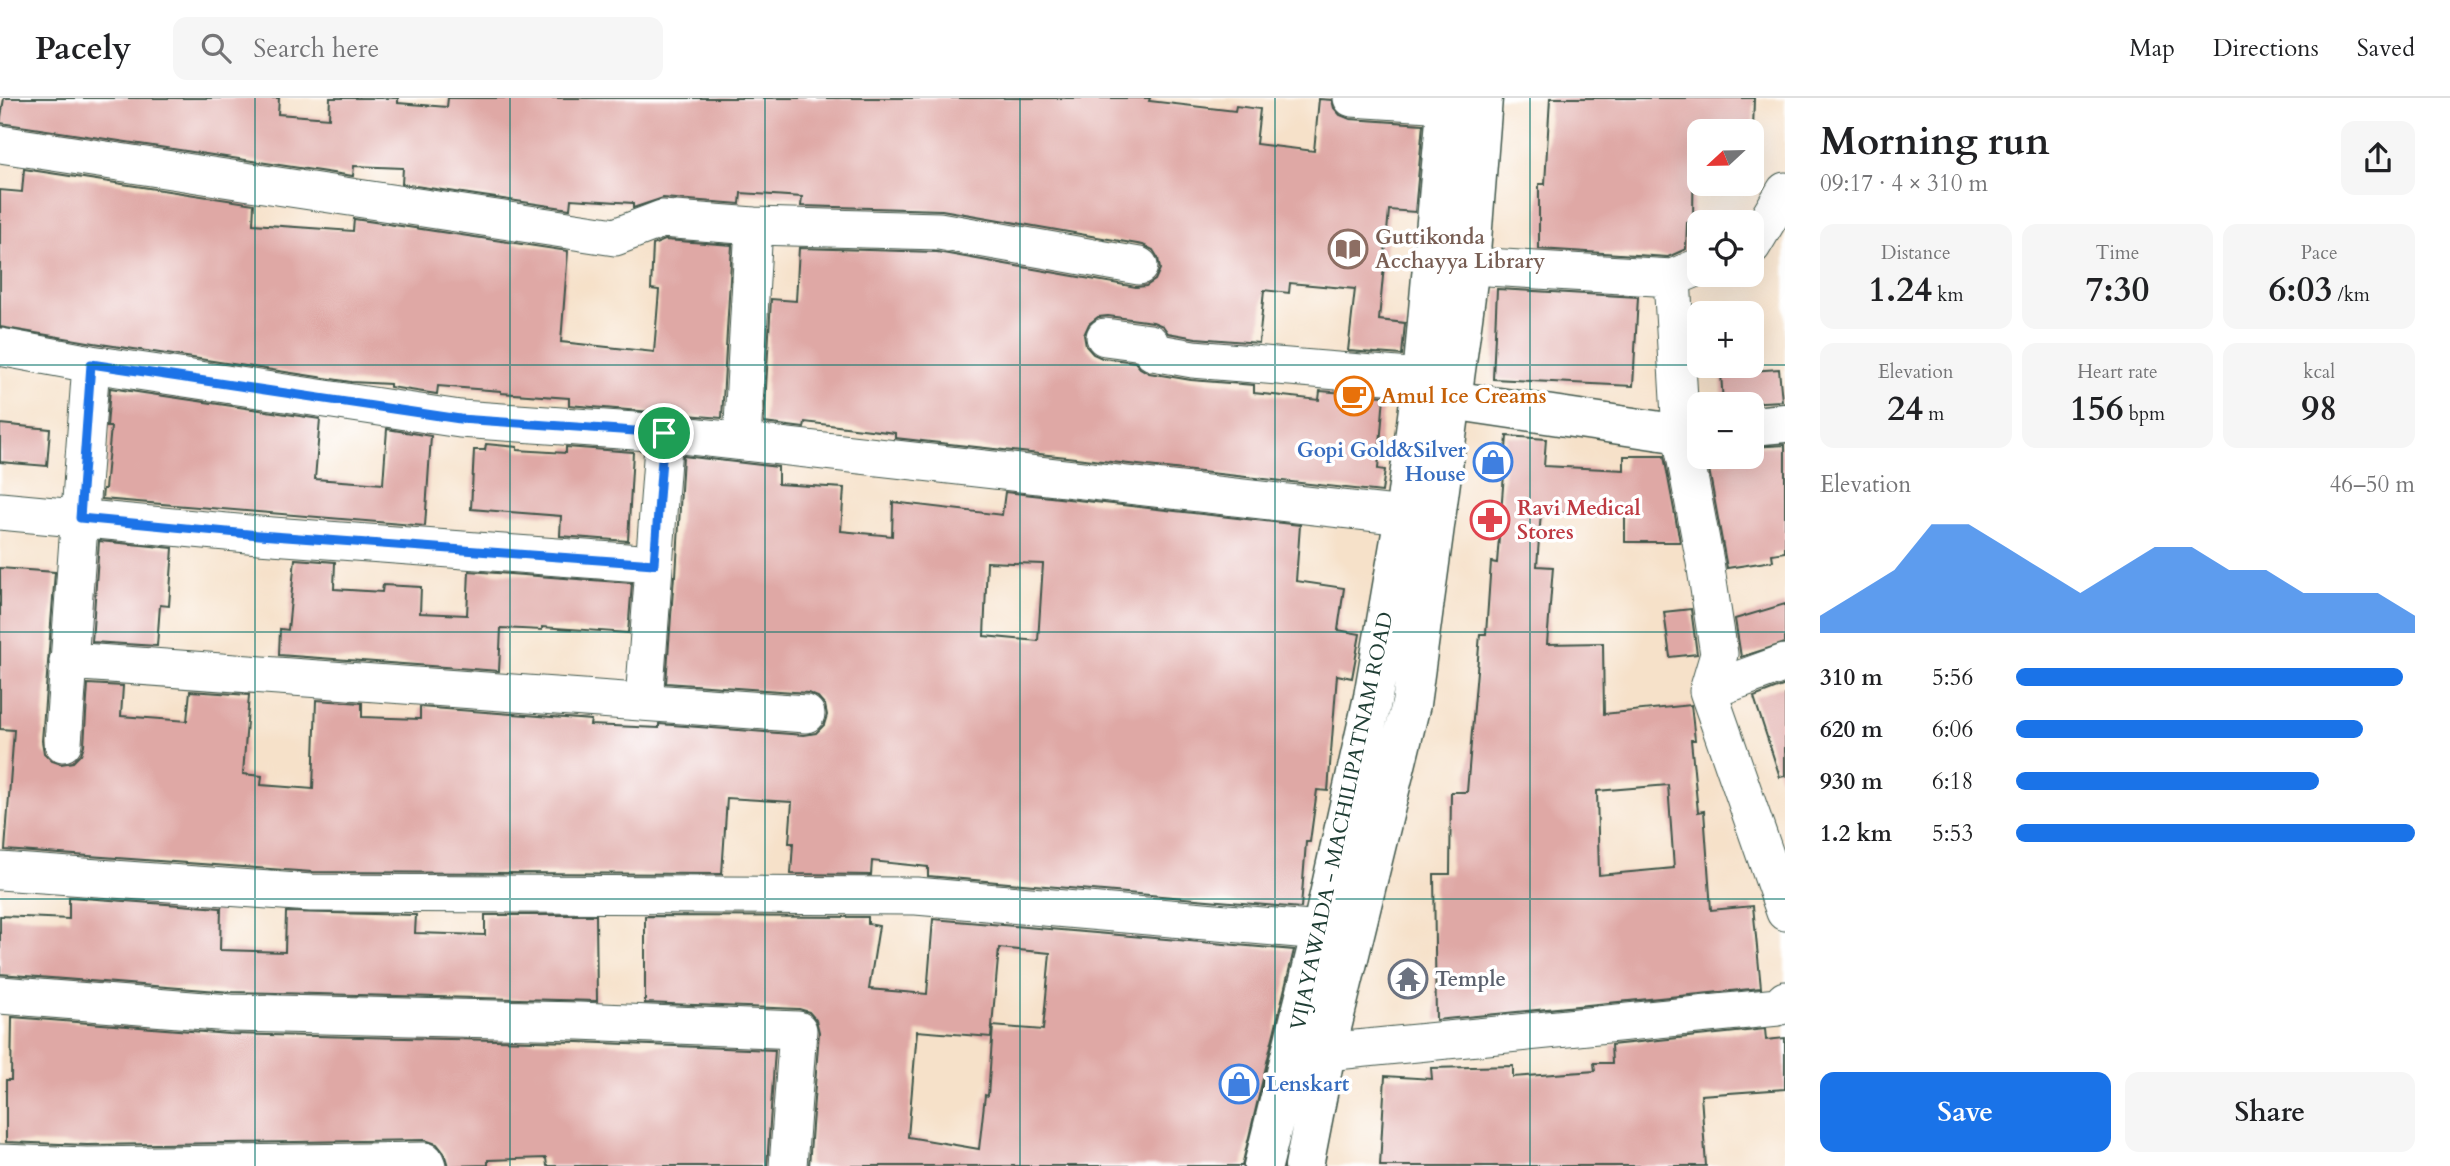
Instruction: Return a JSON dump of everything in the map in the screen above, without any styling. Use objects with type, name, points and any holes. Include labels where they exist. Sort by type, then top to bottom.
[{"type":"main road","name":"VIJAYAWADA - MACHILIPATNAM ROAD","points":[[1264,1166],[1321,931],[1373,697],[1404,516],[1469,266],[1459,100]]},
{"type":"main road","name":"VIJAYAWADA - MACHILIPATNAM ROAD","points":[[1304,1166],[1326,1052],[1411,704],[1437,521],[1436,389],[1459,100]]},
{"type":"main road","points":[[1436,389],[1687,432]]},
{"type":"main road","points":[[1764,425],[1785,423]]},
{"type":"street","points":[[1352,98],[1459,100]]},
{"type":"street","points":[[0,144],[615,237],[662,219],[754,226],[939,231],[1139,266]]},
{"type":"street","points":[[1764,226],[1785,191]]},
{"type":"street","points":[[742,442],[754,226]]},
{"type":"street","points":[[1469,266],[1685,272],[1689,392]]},
{"type":"street","points":[[1105,337],[1150,343],[1153,352],[1193,359],[1436,389]]},
{"type":"street","points":[[0,347],[91,364],[460,419],[664,433],[1404,516]]},
{"type":"street","points":[[63,743],[91,364]]},
{"type":"street","points":[[644,701],[664,433]]},
{"type":"street","points":[[1694,469],[1719,654],[1708,691],[1778,867],[1785,912]]},
{"type":"street","points":[[0,511],[259,535],[654,564]]},
{"type":"street","points":[[68,661],[806,714]]},
{"type":"street","points":[[1708,691],[1785,663]]},
{"type":"street","points":[[0,871],[311,893],[916,896],[1321,931]]},
{"type":"street","points":[[0,995],[230,1013],[579,1021],[798,1030],[788,1166]]},
{"type":"street","points":[[1326,1052],[1778,1007],[1785,1000]]},
{"type":"street","points":[[0,1163],[87,1166],[425,1161],[427,1166]]},
{"type":"building","points":[[4,98],[279,98],[278,114],[329,118],[330,98],[398,98],[398,103],[447,107],[448,98],[1150,98],[1149,101],[1235,111],[1236,106],[1260,109],[1256,144],[1314,151],[1319,99],[1332,100],[1340,115],[1350,119],[1423,124],[1415,212],[1389,210],[1379,320],[1405,323],[1402,355],[1348,351],[1355,289],[1290,283],[1289,293],[1264,290],[1259,343],[1168,333],[1163,326],[1153,322],[1108,316],[1098,317],[1089,324],[1084,335],[1086,346],[1093,354],[1102,358],[1135,362],[1149,373],[1191,380],[1254,385],[1254,393],[1319,400],[1320,391],[1384,396],[1378,469],[1385,470],[1382,492],[895,438],[895,433],[805,422],[804,428],[764,423],[771,299],[796,301],[799,248],[937,252],[1136,287],[1146,286],[1155,280],[1160,269],[1153,250],[1143,245],[942,210],[801,206],[802,197],[741,193],[740,204],[663,198],[633,208],[633,203],[571,199],[570,209],[402,184],[403,168],[354,166],[353,176],[0,123]]},
{"type":"building","points":[[1550,98],[1754,98],[1753,119],[1687,119],[1687,196],[1693,196],[1693,210],[1687,210],[1686,249],[1668,257],[1539,249],[1539,184],[1545,184]]},
{"type":"building","points":[[24,169],[254,204],[253,224],[353,231],[354,219],[568,251],[561,342],[654,352],[659,290],[651,289],[653,245],[665,240],[732,245],[722,418],[569,405],[569,398],[501,391],[438,386],[437,394],[390,387],[390,384],[351,382],[0,327],[0,190],[22,192]]},
{"type":"building","points":[[1497,289],[1638,297],[1633,386],[1493,379]]},
{"type":"building","points":[[1779,369],[1782,401],[1764,402],[1764,392],[1722,392],[1721,378],[1764,378],[1764,370]]},
{"type":"building","points":[[110,388],[320,419],[315,479],[383,484],[387,429],[431,436],[425,526],[102,499],[111,427],[107,427]]},
{"type":"building","points":[[0,424],[50,429],[47,466],[0,462]]},
{"type":"building","points":[[1507,436],[1546,439],[1544,466],[1624,470],[1624,456],[1664,456],[1680,542],[1625,542],[1625,516],[1541,512],[1537,566],[1553,567],[1547,644],[1603,643],[1604,714],[1691,705],[1695,740],[1691,740],[1698,812],[1704,811],[1711,910],[1753,906],[1761,988],[1436,1020],[1434,874],[1450,874],[1451,792],[1467,792],[1480,634],[1486,634],[1491,562],[1497,563]],"holes":[[[1668,785],[1674,868],[1599,875],[1597,791]]]},
{"type":"building","points":[[486,444],[517,447],[517,450],[566,453],[566,447],[633,452],[628,541],[560,536],[561,516],[471,509],[474,450],[485,450]]},
{"type":"building","points":[[1785,445],[1785,552],[1772,554],[1773,561],[1727,568],[1709,469],[1764,469],[1764,446]]},
{"type":"building","points":[[683,456],[778,467],[778,484],[844,488],[841,531],[892,536],[893,502],[1002,515],[1005,492],[1300,525],[1296,581],[1344,588],[1338,630],[1360,634],[1352,678],[1337,675],[1328,791],[1317,790],[1310,842],[1306,842],[1301,908],[928,876],[928,867],[872,861],[871,875],[791,874],[793,843],[789,843],[792,802],[727,798],[722,874],[312,872],[5,850],[14,730],[0,729],[0,568],[55,572],[42,741],[44,753],[52,761],[61,764],[73,762],[81,754],[88,684],[123,686],[121,716],[187,721],[190,691],[249,695],[243,774],[262,776],[261,785],[313,789],[316,700],[362,703],[362,717],[420,719],[420,707],[591,720],[590,725],[659,728],[659,724],[804,735],[816,733],[824,725],[827,715],[825,705],[818,697],[808,693],[666,683]],"holes":[[[987,562],[1043,564],[1038,641],[984,636]]]},
{"type":"building","points":[[99,541],[173,548],[169,606],[160,605],[157,646],[92,642]]},
{"type":"building","points":[[295,559],[335,562],[334,589],[382,592],[383,585],[421,587],[420,613],[467,615],[469,571],[632,583],[628,633],[542,627],[542,630],[501,628],[499,671],[279,655],[280,629],[288,630]]},
{"type":"building","points":[[1785,604],[1785,643],[1741,657],[1735,619]]},
{"type":"building","points":[[1691,609],[1697,654],[1670,657],[1664,612]]},
{"type":"building","points":[[1785,685],[1785,776],[1780,777],[1754,697]]},
{"type":"building","points":[[69,897],[221,908],[220,950],[285,952],[286,912],[416,915],[415,933],[485,935],[485,915],[596,915],[597,1001],[231,992],[0,974],[0,916],[69,919]]},
{"type":"building","points":[[645,916],[868,917],[868,924],[879,926],[869,989],[927,994],[933,919],[1294,950],[1242,1166],[809,1166],[819,1032],[816,1020],[809,1012],[799,1009],[645,1003]],"holes":[[[999,948],[1050,953],[1043,1030],[993,1026],[988,1096],[985,1095],[979,1149],[908,1137],[917,1031],[991,1037]]]},
{"type":"building","points":[[12,1017],[229,1034],[578,1042],[775,1050],[767,1166],[547,1166],[546,1158],[488,1160],[488,1165],[448,1166],[444,1153],[437,1144],[425,1140],[87,1145],[6,1142],[6,1080],[11,1080]]},
{"type":"building","points":[[1765,1029],[1766,1040],[1785,1038],[1785,1089],[1701,1095],[1706,1166],[1380,1166],[1385,1076],[1432,1079],[1431,1068],[1513,1066],[1513,1077],[1595,1071],[1594,1063],[1612,1063],[1611,1045]]},
{"type":"place","name":"Guttikonda Acchayya Library","points":[[1348,249]]},
{"type":"place","name":"Amul Ice Creams","points":[[1354,396]]},
{"type":"place","name":"Gopi Gold&Silver House","points":[[1493,462]]},
{"type":"place","name":"Ravi Medical Stores","points":[[1490,520]]},
{"type":"place","name":"Temple","points":[[1408,979]]},
{"type":"place","name":"Lenskart","points":[[1239,1084]]},
{"type":"route","points":[[91,364],[460,419],[664,433],[654,564],[259,535],[80,518],[91,364]]}]
